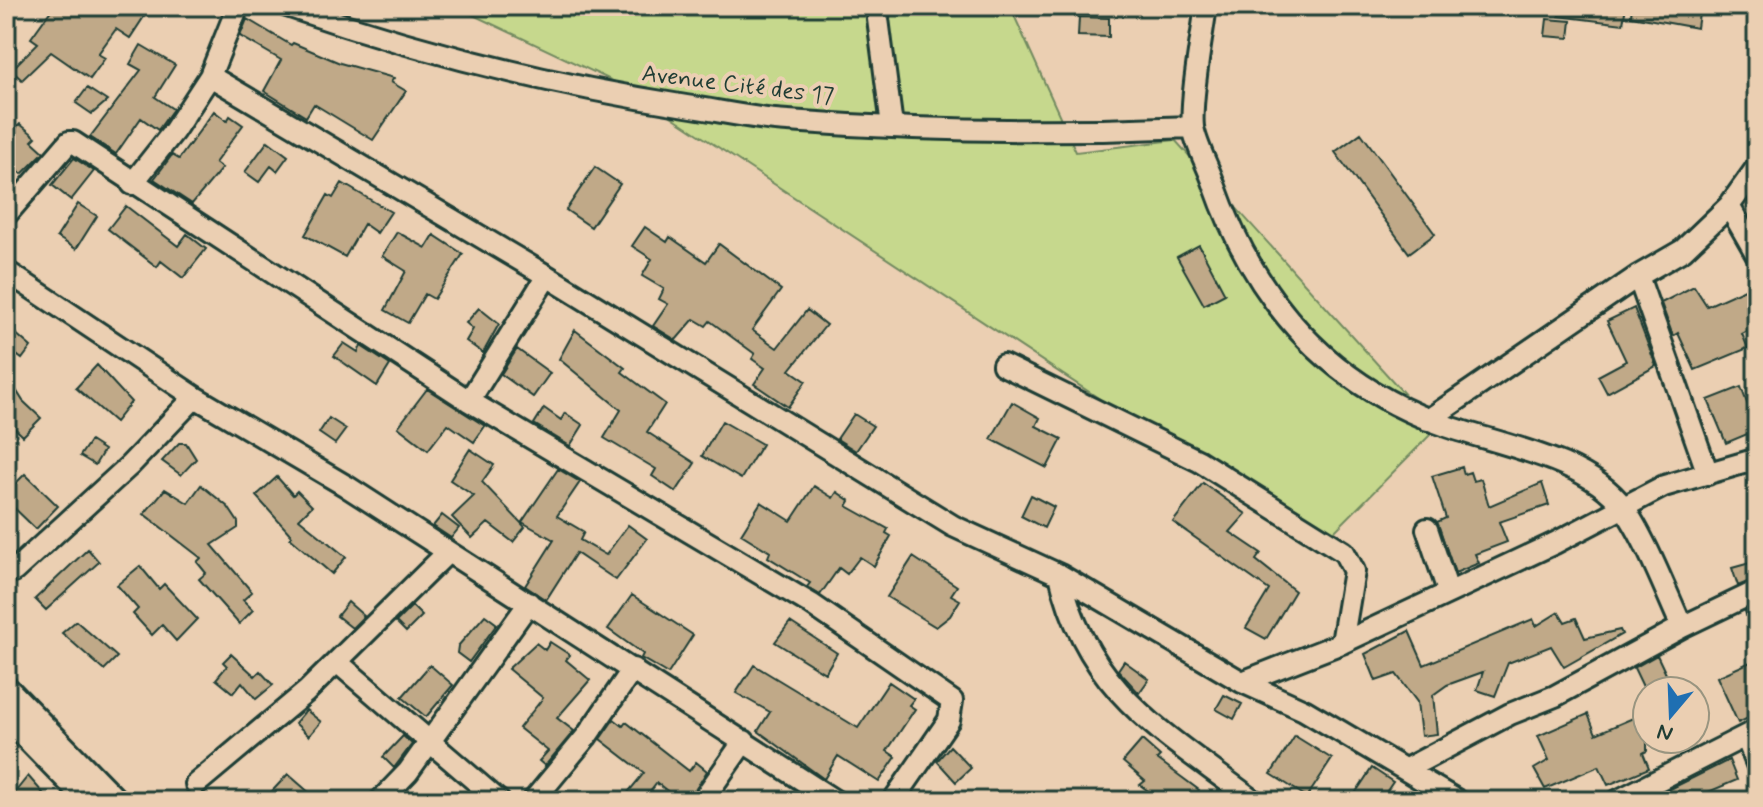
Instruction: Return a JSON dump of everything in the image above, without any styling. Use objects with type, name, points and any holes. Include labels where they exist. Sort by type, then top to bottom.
[{"type":"main road","points":[[6,689],[115,801]]},
{"type":"street","points":[[132,184],[174,131],[210,76],[238,6]]},
{"type":"street","name":"Avenue Cité des 17","points":[[287,6],[448,56],[596,92],[785,121],[954,131],[1069,133],[1193,127]]},
{"type":"street","points":[[879,6],[892,126]]},
{"type":"street","points":[[1206,6],[1193,127],[1224,214],[1252,270],[1288,318],[1318,353],[1352,381],[1428,420],[1505,444],[1586,476],[1623,506],[1682,627]]},
{"type":"street","points":[[210,76],[547,276],[953,526],[1060,575],[1242,682],[1304,710],[1458,801]]},
{"type":"street","points":[[6,215],[69,142],[469,401],[811,604],[952,701],[949,720],[893,801]]},
{"type":"street","points":[[1428,420],[1638,276],[1683,250],[1729,206],[1757,167]]},
{"type":"street","points":[[1729,206],[1757,255]]},
{"type":"street","points":[[6,271],[195,397],[346,486],[446,554],[633,669],[835,801]]},
{"type":"street","points":[[469,401],[547,276]]},
{"type":"street","points":[[1638,276],[1708,474]]},
{"type":"street","points":[[1003,365],[1199,461],[1344,552],[1354,571],[1342,643]]},
{"type":"street","points":[[14,571],[130,465],[195,397]]},
{"type":"street","points":[[1242,682],[1342,643],[1555,543],[1664,486],[1757,459]]},
{"type":"street","points":[[1427,529],[1448,591]]},
{"type":"street","points":[[196,784],[337,662],[446,554]]},
{"type":"street","points":[[1060,575],[1067,605],[1084,647],[1113,688],[1254,801]]},
{"type":"street","points":[[1406,769],[1757,591]]},
{"type":"street","points":[[380,801],[408,772],[529,603]]},
{"type":"street","points":[[337,662],[499,801]]},
{"type":"street","points":[[533,801],[586,737],[633,669]]},
{"type":"street","points":[[6,718],[87,801]]},
{"type":"street","points":[[1617,801],[1752,734],[1757,764]]},
{"type":"street","points":[[702,801],[744,741]]},
{"type":"green space","points":[[454,6],[875,6],[1013,13],[1076,152],[1175,140],[1436,429],[1321,545],[630,89]]},
{"type":"building","points":[[54,6],[151,6],[130,38],[116,29],[98,54],[105,58],[90,79],[51,52],[22,80],[11,70],[38,43],[31,38]]},
{"type":"building","points":[[1559,6],[1626,6],[1623,24],[1559,16]]},
{"type":"building","points":[[1632,6],[1700,6],[1697,28],[1631,16]]},
{"type":"building","points":[[1079,17],[1109,18],[1109,37],[1078,36]]},
{"type":"building","points":[[247,19],[291,45],[293,43],[340,63],[394,78],[391,82],[406,91],[373,140],[314,104],[306,117],[264,91],[281,60],[240,36]]},
{"type":"building","points":[[1547,19],[1571,21],[1569,38],[1545,36]]},
{"type":"building","points":[[141,45],[175,65],[155,97],[173,109],[158,130],[141,118],[116,154],[90,137],[141,70],[130,64]]},
{"type":"building","points":[[87,88],[107,101],[92,114],[76,103]]},
{"type":"building","points":[[214,111],[227,121],[230,116],[243,125],[215,163],[222,168],[192,204],[154,179],[172,155],[179,159]]},
{"type":"building","points":[[6,118],[17,127],[20,124],[36,137],[32,141],[44,152],[22,174],[6,160]]},
{"type":"building","points":[[1361,133],[1435,234],[1409,253],[1335,152]]},
{"type":"building","points":[[268,141],[288,156],[277,171],[271,166],[259,182],[245,172]]},
{"type":"building","points":[[74,158],[94,171],[71,200],[52,185]]},
{"type":"building","points":[[595,167],[620,184],[591,227],[566,210]]},
{"type":"building","points":[[342,183],[391,212],[377,233],[364,224],[345,257],[305,235],[328,195],[333,198]]},
{"type":"building","points":[[78,204],[97,216],[76,249],[57,237]]},
{"type":"building","points":[[126,206],[178,246],[187,234],[206,249],[183,278],[161,261],[157,267],[108,229]]},
{"type":"building","points":[[645,227],[667,242],[670,237],[706,262],[719,244],[781,290],[752,330],[777,348],[807,310],[826,325],[790,370],[806,381],[788,407],[754,384],[765,368],[752,359],[755,354],[710,321],[706,326],[694,319],[676,340],[653,326],[668,304],[659,299],[664,289],[642,276],[652,259],[632,246]]},
{"type":"building","points":[[397,232],[426,248],[434,235],[463,254],[434,299],[425,294],[408,323],[385,310],[406,271],[382,256]]},
{"type":"building","points":[[1199,245],[1225,294],[1204,305],[1177,257]]},
{"type":"building","points":[[1694,286],[1707,306],[1747,288],[1757,309],[1757,326],[1742,334],[1748,348],[1695,370],[1678,333],[1673,336],[1661,303]]},
{"type":"building","points":[[479,308],[499,324],[483,353],[466,341],[473,329],[466,323]]},
{"type":"building","points":[[1634,308],[1656,366],[1607,393],[1598,376],[1626,361],[1607,321]]},
{"type":"building","points":[[6,325],[31,347],[22,359],[6,347]]},
{"type":"building","points":[[575,330],[625,368],[622,372],[665,404],[647,432],[695,463],[676,492],[652,476],[656,469],[604,438],[621,410],[559,359]]},
{"type":"building","points":[[344,343],[358,352],[361,346],[390,365],[377,386],[334,356]]},
{"type":"building","points":[[517,349],[550,373],[533,397],[501,374]]},
{"type":"building","points":[[97,365],[131,402],[115,422],[76,388]]},
{"type":"building","points":[[6,374],[23,401],[41,418],[23,436],[6,420]]},
{"type":"building","points":[[1741,387],[1757,430],[1726,443],[1708,400]]},
{"type":"building","points":[[427,389],[485,426],[474,442],[448,424],[428,450],[398,427]]},
{"type":"building","points":[[1012,402],[1040,418],[1036,426],[1062,439],[1047,468],[991,439]]},
{"type":"building","points":[[544,408],[561,420],[565,413],[583,425],[570,446],[534,424]]},
{"type":"building","points":[[854,414],[873,426],[856,451],[837,439]]},
{"type":"building","points":[[329,418],[346,429],[335,444],[319,433]]},
{"type":"building","points":[[722,421],[762,444],[741,479],[702,456]]},
{"type":"building","points":[[90,441],[104,450],[95,465],[80,456]]},
{"type":"building","points":[[179,443],[186,443],[196,459],[181,475],[162,461]]},
{"type":"building","points":[[470,449],[494,465],[482,482],[525,527],[513,542],[488,523],[472,538],[452,517],[474,496],[450,480]]},
{"type":"building","points":[[1462,467],[1464,474],[1470,472],[1473,481],[1481,479],[1489,506],[1542,483],[1549,505],[1499,522],[1507,542],[1475,554],[1479,563],[1455,573],[1437,522],[1446,518],[1432,476]]},
{"type":"building","points":[[558,469],[580,482],[557,516],[584,532],[580,540],[606,555],[628,525],[647,539],[616,580],[576,553],[546,600],[525,586],[554,540],[522,522]]},
{"type":"building","points":[[25,474],[58,506],[36,529],[6,500],[6,493]]},
{"type":"building","points":[[277,477],[293,495],[297,491],[312,506],[299,519],[346,557],[332,574],[290,538],[292,536],[256,496]]},
{"type":"building","points":[[1203,483],[1246,514],[1230,532],[1261,553],[1256,560],[1295,591],[1266,639],[1246,628],[1269,590],[1173,522]]},
{"type":"building","points":[[201,485],[228,507],[238,522],[238,528],[212,545],[252,592],[243,600],[253,610],[239,624],[199,579],[206,573],[197,562],[201,558],[144,514],[165,489],[188,503]]},
{"type":"building","points":[[814,486],[833,498],[837,492],[850,501],[847,506],[888,529],[886,533],[891,536],[874,566],[860,557],[847,574],[839,568],[820,595],[807,587],[810,583],[768,557],[770,552],[741,534],[761,502],[791,521]]},
{"type":"building","points":[[1031,495],[1054,507],[1044,528],[1021,516]]},
{"type":"building","points":[[442,515],[459,528],[451,538],[433,526]]},
{"type":"building","points":[[88,549],[99,562],[46,610],[35,599]]},
{"type":"building","points":[[913,557],[957,586],[951,595],[960,600],[950,616],[936,627],[887,597]]},
{"type":"building","points":[[1757,561],[1757,578],[1738,586],[1732,568]]},
{"type":"building","points":[[140,566],[159,589],[164,584],[197,619],[176,641],[162,625],[152,635],[133,614],[138,609],[117,585]]},
{"type":"building","points":[[632,595],[693,635],[668,674],[641,658],[643,654],[608,629]]},
{"type":"building","points":[[348,602],[364,616],[352,628],[337,616]]},
{"type":"building","points":[[1757,605],[1757,636],[1753,637],[1745,611]]},
{"type":"building","points":[[412,606],[422,616],[406,632],[396,622]]},
{"type":"building","points":[[1559,612],[1565,622],[1576,618],[1585,638],[1620,630],[1622,634],[1564,667],[1551,646],[1508,663],[1495,696],[1477,690],[1483,672],[1447,685],[1433,695],[1437,734],[1421,736],[1417,702],[1396,674],[1376,681],[1365,654],[1409,631],[1424,665],[1533,619],[1536,626]]},
{"type":"building","points":[[485,615],[497,624],[469,662],[457,653],[458,646]]},
{"type":"building","points":[[76,621],[117,657],[104,670],[62,633]]},
{"type":"building","points":[[790,622],[837,653],[825,673],[775,642]]},
{"type":"building","points":[[550,642],[570,655],[566,660],[590,680],[557,718],[574,731],[545,766],[539,761],[548,751],[519,728],[543,698],[508,669],[536,643],[545,650]]},
{"type":"building","points":[[231,654],[255,676],[260,671],[273,685],[256,699],[242,682],[233,693],[216,679],[227,666],[223,662]]},
{"type":"building","points":[[1657,655],[1666,675],[1637,675],[1634,668]]},
{"type":"building","points":[[1757,659],[1757,714],[1738,723],[1717,677]]},
{"type":"building","points":[[1124,661],[1149,679],[1139,693],[1118,670]]},
{"type":"building","points":[[430,665],[453,685],[426,717],[402,697]]},
{"type":"building","points":[[754,665],[858,728],[889,682],[914,699],[909,705],[915,709],[887,751],[896,757],[879,782],[838,756],[824,779],[758,731],[770,712],[736,693]]},
{"type":"building","points":[[1224,695],[1242,704],[1234,719],[1216,709]]},
{"type":"building","points":[[306,710],[321,722],[309,736],[295,723]]},
{"type":"building","points":[[1588,714],[1596,734],[1631,719],[1631,755],[1644,755],[1649,768],[1608,785],[1599,766],[1545,789],[1534,769],[1549,760],[1538,736]]},
{"type":"building","points":[[614,719],[623,726],[626,722],[689,771],[696,762],[707,771],[689,801],[680,801],[657,783],[643,801],[621,801],[644,773],[600,739]]},
{"type":"building","points":[[403,736],[412,744],[394,768],[383,757]]},
{"type":"building","points":[[1295,736],[1332,759],[1307,797],[1271,774]]},
{"type":"building","points":[[1142,740],[1160,756],[1157,759],[1199,790],[1192,801],[1162,801],[1140,785],[1145,781],[1123,762]]},
{"type":"building","points":[[950,746],[971,768],[956,782],[937,761]]},
{"type":"building","points":[[1729,760],[1737,780],[1687,801],[1646,801]]},
{"type":"building","points":[[1372,768],[1393,782],[1380,801],[1350,801]]},
{"type":"building","points":[[288,774],[319,801],[263,801]]},
{"type":"building","points":[[28,776],[50,801],[8,801]]}]
